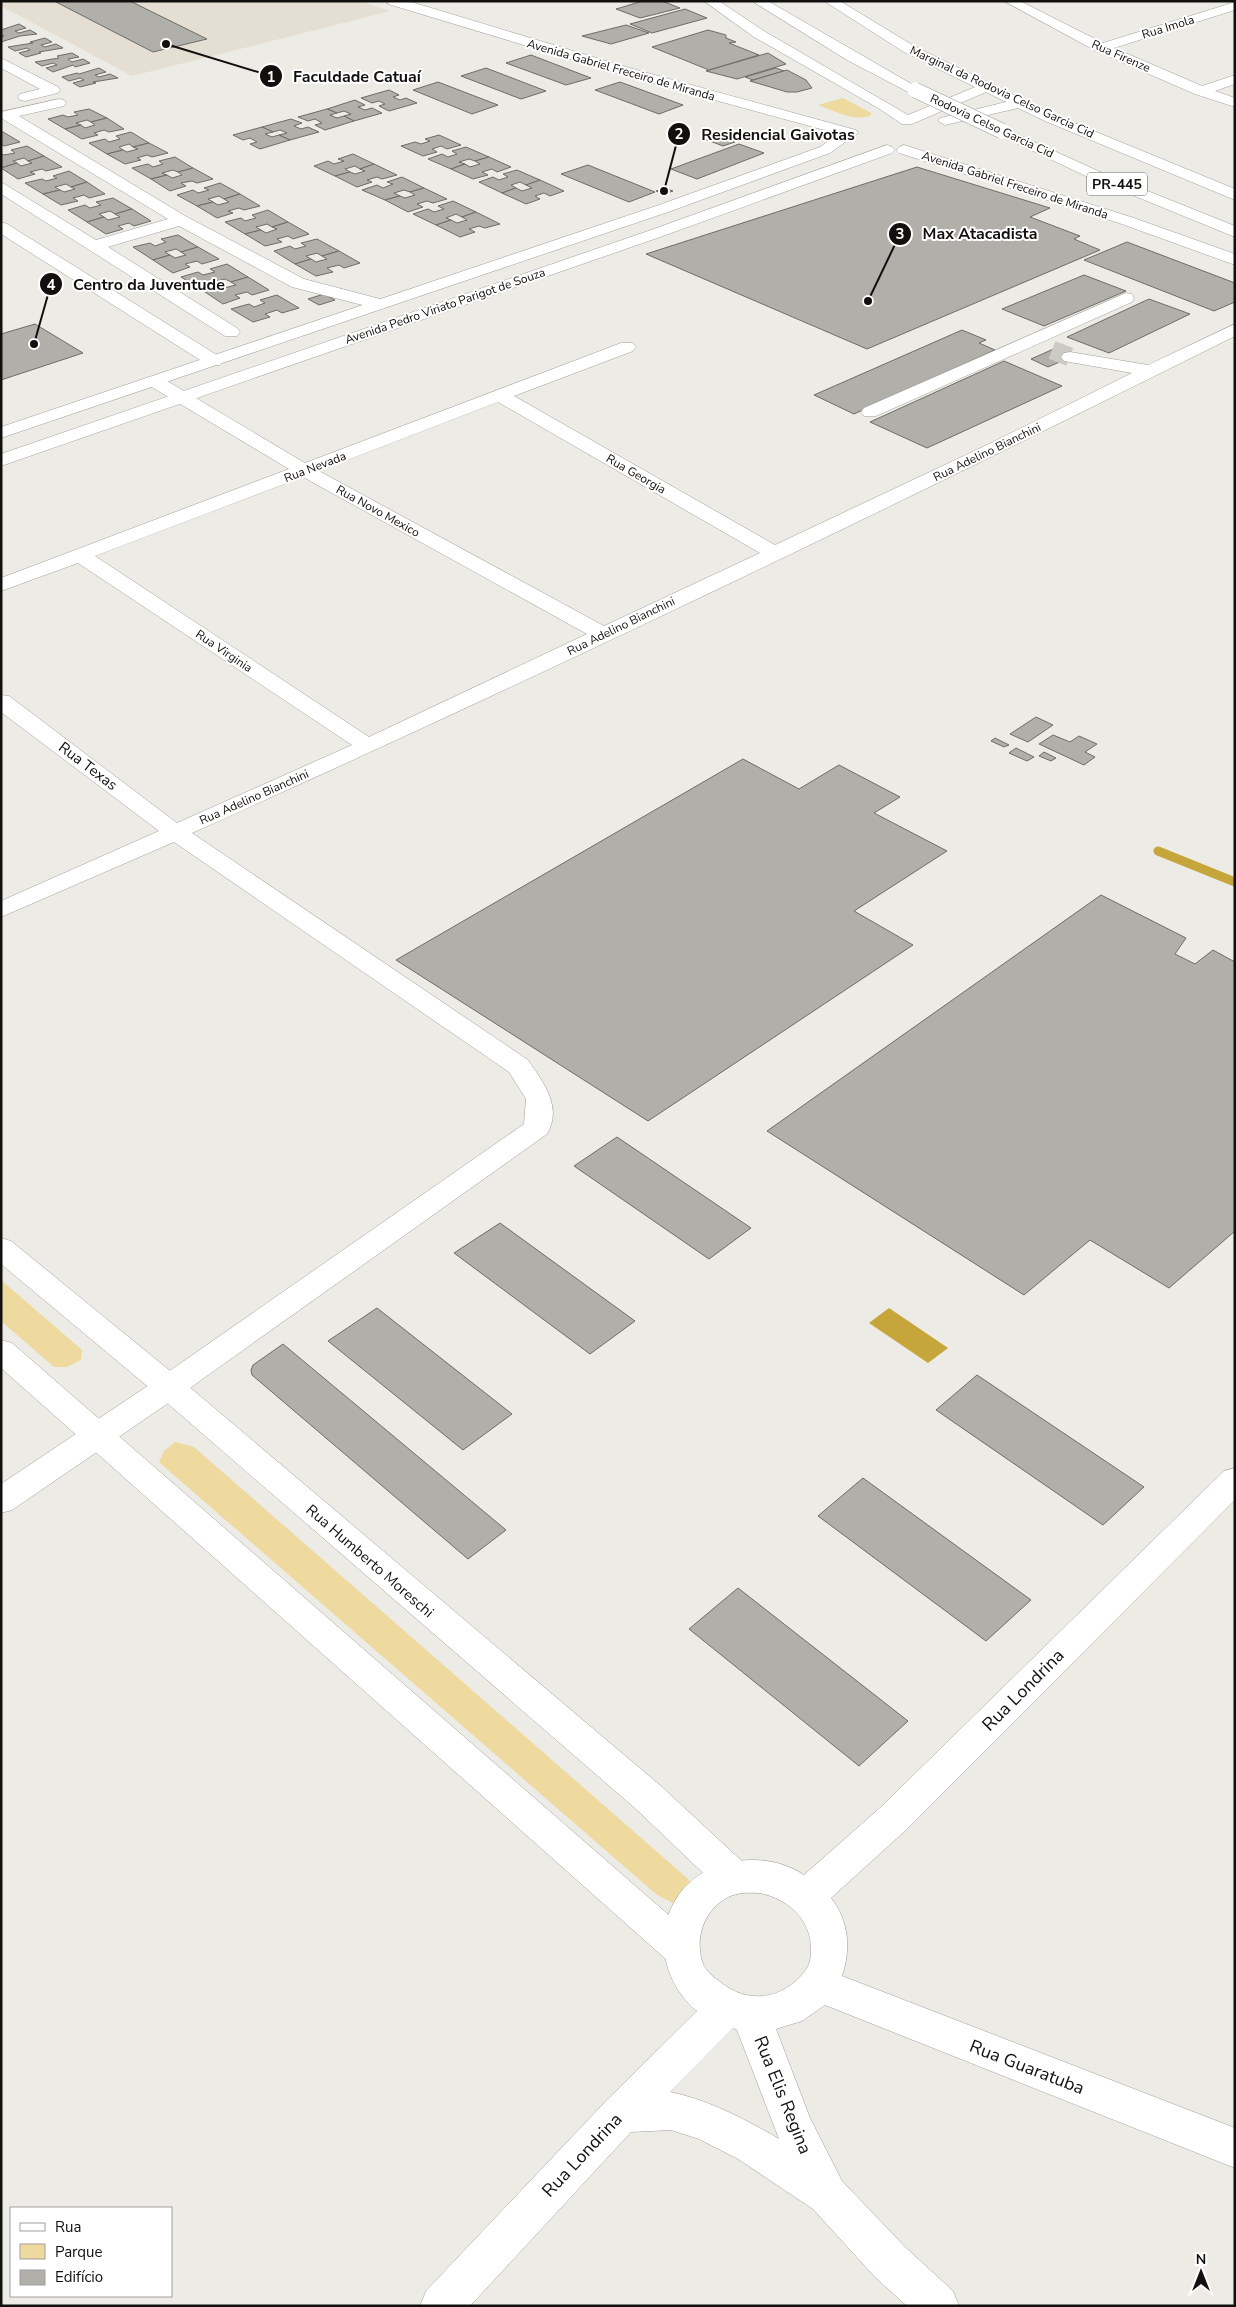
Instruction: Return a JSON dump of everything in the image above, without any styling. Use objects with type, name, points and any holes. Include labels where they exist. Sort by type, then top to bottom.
[{"type":"main road","name":"Avenida Gabriel Freceiro de Miranda","points":[[393,1],[628,72],[857,129]]},
{"type":"main road","points":[[710,1],[759,34],[929,133]]},
{"type":"main road","name":"Rodovia Celso Garcia Cid","points":[[758,1],[852,57],[915,90],[1093,174],[1235,232]]},
{"type":"main road","name":"Rodovia Celso Garcia Cid","points":[[782,1],[874,54],[1019,126],[1155,186],[1235,218]]},
{"type":"main road","name":"Marginal da Rodovia Celso Garcia Cid","points":[[830,1],[909,49],[1050,118],[1235,195]]},
{"type":"main road","points":[[1014,3],[1032,1]]},
{"type":"main road","name":"Rua Firenze","points":[[1014,3],[1101,48],[1200,91],[1235,103]]},
{"type":"main road","name":"Rua Imola","points":[[1101,48],[1235,6]]},
{"type":"main road","points":[[1,62],[54,90],[1,103]]},
{"type":"main road","points":[[1200,91],[1235,79]]},
{"type":"main road","points":[[879,121],[906,121],[987,87]]},
{"type":"main road","points":[[758,93],[857,129],[852,137],[861,144],[887,150],[921,148],[929,133],[1019,102]]},
{"type":"main road","points":[[59,103],[6,115],[181,220],[298,283],[378,304]]},
{"type":"main road","name":"Avenida Pedro Viriato Parigot de Souza","points":[[1,433],[665,208],[825,150],[857,129]]},
{"type":"main road","name":"Avenida Pedro Viriato Parigot de Souza","points":[[1,460],[656,233],[887,150]]},
{"type":"main road","name":"Avenida Gabriel Freceiro de Miranda","points":[[904,150],[1125,220],[1235,260]]},
{"type":"main road","points":[[1,186],[231,332]]},
{"type":"main road","points":[[656,233],[642,227],[665,208]]},
{"type":"main road","points":[[94,246],[181,220]]},
{"type":"main road","points":[[1,227],[214,362]]},
{"type":"main road","points":[[870,412],[1047,355],[1126,298]]},
{"type":"main road","name":"Rua Adelino Bianchini","points":[[1,910],[368,746],[772,552],[996,448],[1097,388],[1150,371],[1235,329]]},
{"type":"main road","name":"Rua Nevada","points":[[1,585],[306,471],[627,347]]},
{"type":"main road","points":[[1047,355],[1150,371]]},
{"type":"main road","name":"Rua Novo Mexico","points":[[156,382],[306,471],[603,634]]},
{"type":"main road","name":"Rua Georgia","points":[[500,396],[772,552]]},
{"type":"main road","name":"Rua Virginia","points":[[80,555],[368,746]]},
{"type":"main road","name":"Rua Texas","points":[[1,701],[175,832],[519,1066],[539,1099],[537,1128],[170,1388]]},
{"type":"main road","name":"Rua Humberto Moreschi","points":[[1,1248],[170,1388],[649,1798],[734,1878]]},
{"type":"main road","points":[[1,1351],[681,1949]]},
{"type":"main road","points":[[1,1501],[170,1388]]},
{"type":"main road","name":"Rua Londrina","points":[[807,1896],[894,1818],[1235,1480]]},
{"type":"main road","points":[[760,1876],[785,1882],[807,1896],[823,1916],[831,1939],[830,1963],[820,1986],[802,2002],[778,2013],[738,2012],[703,1994],[688,1973],[681,1949],[682,1926],[693,1904],[712,1888],[734,1878],[760,1876]]},
{"type":"main road","name":"Rua Guaratuba","points":[[820,1986],[1235,2148]]},
{"type":"main road","name":"Rua Londrina","points":[[441,2306],[621,2114],[738,2012]]},
{"type":"main road","name":"Rua Elis Regina","points":[[738,2012],[828,2195],[890,2262],[938,2306]]},
{"type":"main road","points":[[621,2114],[670,2110],[707,2122],[761,2152],[828,2195]]},
{"type":"shaded area","points":[[1,1],[359,1],[391,11],[132,76],[1,6]]},
{"type":"shaded area","points":[[889,1308],[948,1348],[928,1363],[869,1323]]},
{"type":"green space","points":[[843,98],[871,113],[871,115],[858,118],[851,117],[818,105]]},
{"type":"green space","points":[[1,1280],[82,1350],[81,1360],[67,1367],[54,1367],[1,1321]]},
{"type":"green space","points":[[175,1442],[194,1447],[687,1878],[696,1891],[675,1904],[657,1895],[159,1462],[164,1451]]},
{"type":"building","points":[[54,1],[130,1],[207,39],[153,52]]},
{"type":"building","points":[[643,1],[662,1],[680,8],[640,18],[616,9]]},
{"type":"building","points":[[685,9],[707,18],[652,33],[630,24]]},
{"type":"building","points":[[19,24],[26,28],[15,31],[19,33],[30,30],[37,34],[20,36],[1,42],[1,37],[4,36],[1,34],[1,30]]},
{"type":"building","points":[[626,25],[649,33],[611,44],[582,36]]},
{"type":"building","points":[[708,30],[726,35],[726,38],[736,42],[729,43],[759,55],[709,70],[652,47]]},
{"type":"building","points":[[45,38],[52,42],[41,45],[45,47],[56,44],[63,48],[39,52],[41,53],[26,57],[19,53],[30,50],[27,48],[15,51],[8,47],[33,43],[30,42]]},
{"type":"building","points":[[72,53],[79,57],[68,59],[72,62],[83,59],[90,63],[75,67],[73,65],[53,72],[46,68],[57,65],[53,63],[42,66],[35,62],[59,58],[57,56]]},
{"type":"building","points":[[768,53],[786,64],[737,79],[706,71]]},
{"type":"building","points":[[531,55],[591,78],[566,85],[506,63]]},
{"type":"building","points":[[99,68],[106,72],[95,75],[99,77],[110,74],[118,78],[93,82],[96,83],[80,87],[73,83],[84,80],[80,78],[69,81],[62,77],[79,74]]},
{"type":"building","points":[[486,68],[546,91],[521,99],[461,76]]},
{"type":"building","points":[[776,68],[784,71],[753,80],[745,77]]},
{"type":"building","points":[[787,70],[806,80],[812,88],[797,92],[787,92],[750,81]]},
{"type":"building","points":[[438,82],[498,105],[472,114],[413,90]]},
{"type":"building","points":[[620,82],[683,105],[659,114],[595,90]]},
{"type":"building","points":[[389,90],[399,95],[393,97],[400,100],[406,98],[417,103],[389,111],[379,106],[385,104],[379,101],[372,103],[361,98]]},
{"type":"building","points":[[355,100],[365,105],[358,107],[365,110],[372,108],[382,113],[354,121],[344,116],[351,114],[344,111],[337,113],[327,109]]},
{"type":"building","points":[[89,109],[107,118],[91,122],[87,120],[76,123],[81,125],[65,129],[48,119],[63,115],[68,117],[78,115],[74,112]]},
{"type":"building","points":[[327,109],[337,113],[330,115],[337,118],[344,116],[354,121],[325,130],[315,125],[322,123],[315,119],[308,121],[298,117]]},
{"type":"building","points":[[107,118],[124,129],[109,132],[104,130],[94,133],[98,135],[82,139],[65,129],[81,125],[85,128],[95,125],[91,122]]},
{"type":"building","points":[[291,119],[302,123],[294,126],[301,129],[308,127],[319,132],[290,140],[279,135],[287,133],[280,130],[273,132],[262,127]]},
{"type":"building","points":[[262,127],[273,132],[265,134],[272,137],[279,135],[290,140],[260,149],[250,144],[257,142],[250,138],[243,140],[233,135]]},
{"type":"building","points":[[1,132],[20,142],[4,146],[1,144]]},
{"type":"building","points":[[131,132],[149,143],[133,147],[129,144],[119,147],[123,150],[107,154],[89,143],[105,139],[109,142],[120,139],[116,136]]},
{"type":"building","points":[[714,134],[735,142],[723,146],[702,138]]},
{"type":"building","points":[[439,135],[461,145],[447,149],[441,146],[432,149],[437,152],[423,156],[401,146],[415,142],[421,144],[430,141],[425,139]]},
{"type":"building","points":[[149,143],[168,153],[152,157],[147,155],[137,158],[141,160],[125,164],[107,154],[123,150],[127,152],[138,149],[133,147]]},
{"type":"building","points":[[739,144],[764,153],[697,179],[671,169]]},
{"type":"building","points":[[27,146],[44,156],[28,161],[24,158],[13,161],[17,163],[1,168],[1,154],[15,153],[11,150]]},
{"type":"building","points":[[466,147],[489,157],[475,161],[469,159],[459,162],[465,164],[451,169],[428,159],[442,154],[448,157],[457,154],[452,151]]},
{"type":"building","points":[[353,154],[374,164],[360,169],[355,166],[345,169],[350,172],[335,176],[314,166],[328,161],[334,164],[344,161],[338,159]]},
{"type":"building","points":[[44,156],[62,167],[30,172],[35,174],[18,179],[1,168],[17,163],[21,166],[32,163],[28,161]]},
{"type":"building","points":[[175,157],[193,168],[178,172],[173,170],[162,173],[167,175],[151,179],[132,168],[148,164],[153,167],[163,164],[159,161]]},
{"type":"building","points":[[489,157],[511,167],[497,172],[492,169],[482,172],[488,175],[473,179],[451,169],[465,164],[470,167],[480,164],[475,161]]},
{"type":"building","points":[[374,164],[397,175],[367,180],[372,182],[357,187],[335,176],[365,171],[360,169]]},
{"type":"building","points":[[588,165],[655,192],[629,202],[561,174]]},
{"type":"building","points":[[917,167],[1050,208],[1030,217],[1080,236],[1074,239],[1100,250],[867,349],[646,254]]},
{"type":"building","points":[[193,168],[213,179],[197,183],[192,181],[181,183],[186,186],[170,191],[151,179],[167,175],[172,178],[182,175],[178,172]]},
{"type":"building","points":[[517,170],[540,180],[526,185],[520,182],[511,185],[516,188],[502,193],[479,182],[493,177],[499,180],[508,177],[503,174]]},
{"type":"building","points":[[69,171],[87,182],[71,187],[66,184],[55,187],[60,190],[43,194],[25,183],[57,178],[53,176]]},
{"type":"building","points":[[402,177],[424,188],[410,192],[404,190],[394,193],[400,196],[385,200],[362,190],[377,185],[383,188],[393,184],[387,182]]},
{"type":"building","points":[[540,180],[564,191],[550,196],[544,193],[535,196],[540,199],[526,204],[502,193],[516,188],[522,191],[532,188],[526,185]]},
{"type":"building","points":[[87,182],[105,194],[89,198],[84,195],[73,198],[78,201],[61,205],[43,194],[75,189],[71,187]]},
{"type":"building","points":[[220,183],[240,194],[224,199],[219,196],[208,199],[213,202],[197,206],[177,195],[193,190],[198,193],[209,190],[204,188]]},
{"type":"building","points":[[424,188],[447,199],[433,203],[427,201],[417,204],[423,207],[408,212],[385,200],[415,195],[410,192]]},
{"type":"building","points":[[665,188],[673,191],[664,194],[656,191]]},
{"type":"building","points":[[240,194],[260,206],[228,211],[233,213],[217,218],[197,206],[213,202],[218,205],[229,202],[224,199]]},
{"type":"building","points":[[113,198],[132,209],[115,214],[110,211],[99,214],[104,217],[87,222],[68,210],[85,205],[90,208],[101,205],[96,202]]},
{"type":"building","points":[[453,201],[476,212],[462,217],[456,214],[446,218],[451,220],[436,225],[413,214],[428,209],[434,212],[444,209],[438,206]]},
{"type":"building","points":[[132,209],[151,221],[134,226],[129,223],[118,226],[123,229],[106,234],[87,222],[104,217],[108,220],[120,217],[115,214]]},
{"type":"building","points":[[268,210],[288,222],[272,227],[267,224],[256,227],[261,230],[245,234],[225,222],[241,218],[245,221],[256,218],[252,215]]},
{"type":"building","points":[[476,212],[500,224],[485,228],[479,226],[469,229],[475,232],[460,237],[436,225],[451,220],[457,223],[467,220],[462,217]]},
{"type":"building","points":[[288,222],[309,234],[293,239],[288,236],[277,239],[282,242],[265,246],[245,234],[261,230],[266,233],[277,229],[272,227]]},
{"type":"building","points":[[178,235],[198,247],[181,252],[176,249],[165,252],[170,255],[153,260],[133,247],[150,243],[155,246],[166,242],[161,239]]},
{"type":"building","points":[[317,239],[339,251],[322,256],[317,253],[306,256],[311,259],[295,264],[274,251],[290,246],[295,249],[306,246],[301,243]]},
{"type":"building","points":[[1127,242],[1235,283],[1235,302],[1214,311],[1084,260]]},
{"type":"building","points":[[198,247],[219,259],[202,264],[197,261],[185,264],[190,267],[173,273],[153,260],[170,255],[175,258],[186,255],[181,252]]},
{"type":"building","points":[[339,251],[360,263],[344,268],[339,265],[327,268],[333,272],[316,276],[295,264],[311,259],[316,262],[327,259],[322,256]]},
{"type":"building","points":[[227,264],[248,277],[231,282],[225,279],[214,282],[219,285],[202,290],[181,277],[198,272],[203,275],[215,272],[210,269]]},
{"type":"building","points":[[1084,275],[1126,291],[1044,326],[1002,309]]},
{"type":"building","points":[[248,277],[269,290],[252,295],[247,292],[235,295],[240,298],[223,304],[202,290],[219,285],[224,288],[236,285],[231,282]]},
{"type":"building","points":[[324,294],[335,300],[319,305],[308,299]]},
{"type":"building","points":[[277,295],[299,308],[282,313],[277,310],[265,314],[270,317],[253,322],[231,309],[249,304],[254,307],[265,303],[260,300]]},
{"type":"building","points":[[1149,299],[1190,314],[1109,353],[1067,337]]},
{"type":"building","points":[[35,324],[83,353],[1,380],[1,334]]},
{"type":"building","points":[[962,330],[986,340],[979,343],[995,350],[854,414],[814,395]]},
{"type":"building","points":[[1058,347],[1076,355],[1048,367],[1031,359]]},
{"type":"building","points":[[1004,361],[1062,386],[927,448],[870,422]]},
{"type":"building","points":[[1036,717],[1053,725],[1028,742],[1010,734]]},
{"type":"building","points":[[1053,735],[1070,742],[1079,736],[1097,744],[1085,752],[1095,757],[1084,765],[1039,744]]},
{"type":"building","points":[[995,738],[1009,745],[1004,747],[991,741]]},
{"type":"building","points":[[1016,748],[1034,757],[1027,761],[1009,753]]},
{"type":"building","points":[[1044,752],[1056,758],[1051,761],[1039,756]]},
{"type":"building","points":[[743,759],[799,789],[839,765],[900,797],[874,813],[947,851],[854,911],[913,945],[648,1121],[396,960]]},
{"type":"building","points":[[1101,895],[1186,938],[1175,954],[1195,964],[1213,950],[1235,962],[1235,1231],[1169,1288],[1090,1240],[1024,1295],[767,1131]]},
{"type":"building","points":[[617,1137],[751,1228],[709,1259],[574,1166]]},
{"type":"building","points":[[500,1223],[635,1321],[590,1354],[454,1253]]},
{"type":"building","points":[[377,1308],[512,1414],[463,1450],[328,1341]]},
{"type":"building","points":[[283,1344],[506,1530],[468,1559],[252,1375],[253,1365]]},
{"type":"building","points":[[977,1375],[1144,1487],[1103,1525],[936,1410]]},
{"type":"building","points":[[863,1478],[1031,1600],[986,1641],[818,1516]]},
{"type":"building","points":[[738,1588],[908,1721],[859,1766],[689,1629]]},
{"type":"waterway","points":[[1158,851],[1235,882]]},
{"type":"tunnel","points":[[1052,350],[1070,357]]},
{"type":"place","name":"Faculdade Catuaí","points":[[166,44]]},
{"type":"place","name":"Residencial Gaivotas","points":[[664,191]]},
{"type":"place","name":"Max Atacadista","points":[[868,301]]},
{"type":"place","name":"Centro da Juventude","points":[[34,344]]}]
